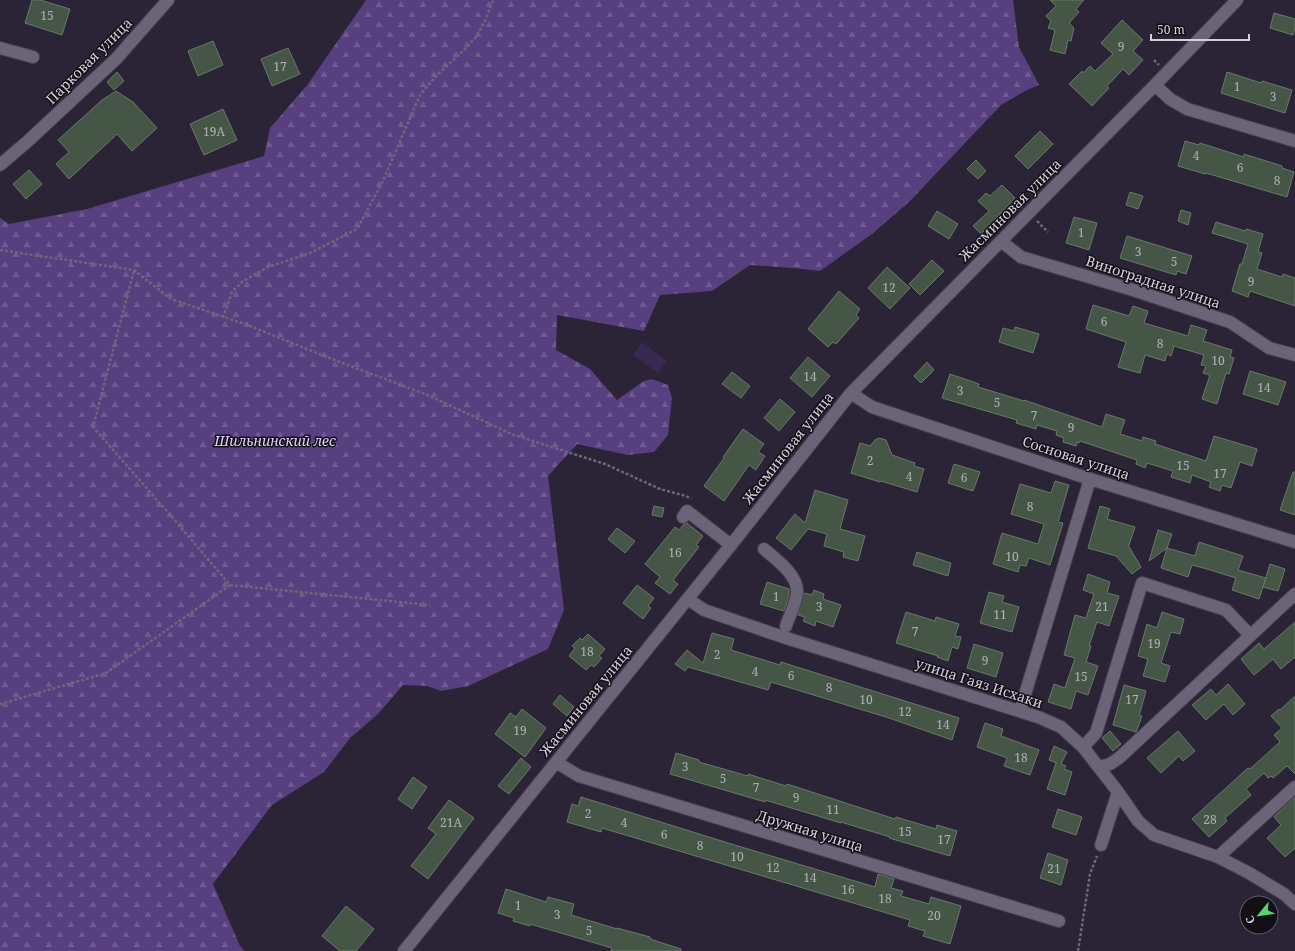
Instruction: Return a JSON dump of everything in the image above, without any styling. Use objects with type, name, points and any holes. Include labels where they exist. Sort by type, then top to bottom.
[{"type":"street","name":"Парковая улица","points":[[0,165],[116,59],[168,0]]},
{"type":"street","name":"Жасминовая улица","points":[[409,950],[556,762],[688,599],[851,393],[1237,0]]},
{"type":"street","points":[[0,48],[33,57]]},
{"type":"street","points":[[1155,85],[1170,99],[1187,109],[1295,141]]},
{"type":"street","name":"Виноградная улица","points":[[1001,241],[1021,257],[1133,290],[1230,322],[1269,348],[1295,355]]},
{"type":"street","name":"Сосновая улица","points":[[851,393],[872,407],[1090,479],[1295,542]]},
{"type":"street","points":[[1020,711],[1090,479]]},
{"type":"street","points":[[683,517],[687,512],[731,545]]},
{"type":"street","points":[[764,549],[782,564],[797,585],[797,593],[786,626]]},
{"type":"street","points":[[1084,747],[1096,733],[1142,583],[1226,610],[1250,635]]},
{"type":"street","points":[[1099,767],[1110,764],[1119,758],[1295,594]]},
{"type":"street","name":"улица Гаяз Исхаки","points":[[688,599],[704,610],[783,637],[1020,711],[1061,727],[1084,747],[1118,792],[1138,822],[1154,835],[1218,857],[1249,873],[1284,894],[1295,904]]},
{"type":"street","name":"Дружная улица","points":[[556,762],[579,776],[1059,921]]},
{"type":"street","points":[[1218,857],[1295,787]]},
{"type":"street","points":[[1101,845],[1118,792]]},
{"type":"path","points":[[223,318],[232,292],[243,281],[268,267],[310,253],[357,229],[382,183],[420,95],[437,75],[476,37],[486,20],[493,0]]},
{"type":"path","points":[[0,250],[134,270],[171,299],[223,318],[245,324],[425,394],[514,435],[605,464],[660,489],[692,499]]},
{"type":"path","points":[[134,270],[93,427],[230,585]]},
{"type":"path","points":[[0,702],[2,704],[106,673],[230,585],[430,605]]},
{"type":"path","points":[[1078,951],[1090,874],[1101,845]]},
{"type":"green space","name":"Шильнинский лес","points":[[366,0],[1013,0],[1019,47],[1039,85],[1001,105],[910,201],[872,234],[820,271],[750,265],[712,291],[660,295],[644,331],[557,315],[556,350],[590,369],[617,400],[644,381],[652,379],[668,385],[672,398],[668,435],[654,452],[628,455],[577,444],[548,476],[564,610],[548,649],[468,686],[441,691],[427,686],[403,685],[378,714],[350,738],[324,772],[272,805],[213,884],[240,946],[245,951],[0,951],[0,218],[9,224],[87,209],[264,156],[270,128],[308,84]]},
{"type":"shaded area","points":[[642,342],[667,361],[658,373],[633,355]]},
{"type":"building","points":[[32,0],[40,0],[70,9],[62,35],[25,23]]},
{"type":"building","points":[[1050,0],[1084,0],[1076,9],[1079,12],[1069,23],[1074,28],[1071,41],[1068,40],[1065,54],[1050,50],[1055,30],[1048,28],[1051,21],[1046,16],[1056,6]]},
{"type":"building","points":[[1274,13],[1295,19],[1293,35],[1270,28]]},
{"type":"building","points":[[1122,20],[1143,40],[1133,51],[1143,60],[1129,75],[1123,69],[1107,86],[1109,88],[1092,106],[1069,84],[1082,71],[1083,73],[1090,66],[1095,71],[1113,54],[1101,43]]},
{"type":"building","points":[[213,41],[223,65],[198,76],[188,51]]},
{"type":"building","points":[[288,48],[300,74],[272,86],[261,59]]},
{"type":"building","points":[[117,72],[124,81],[114,90],[107,82]]},
{"type":"building","points":[[1227,72],[1261,83],[1262,81],[1292,90],[1285,113],[1221,93]]},
{"type":"building","points":[[116,91],[133,102],[157,128],[132,151],[117,134],[69,179],[56,164],[69,152],[58,140],[102,100]]},
{"type":"building","points":[[223,109],[237,140],[204,155],[190,124]]},
{"type":"building","points":[[1040,131],[1053,144],[1028,169],[1015,156]]},
{"type":"building","points":[[1185,141],[1199,145],[1200,143],[1244,157],[1244,154],[1282,166],[1282,168],[1294,172],[1287,197],[1178,166]]},
{"type":"building","points":[[976,160],[986,171],[978,179],[967,169]]},
{"type":"building","points":[[29,170],[42,184],[26,199],[13,184]]},
{"type":"building","points":[[1002,185],[1015,198],[981,234],[973,226],[989,211],[978,201],[986,193],[990,196]]},
{"type":"building","points":[[1130,192],[1143,196],[1138,209],[1126,205]]},
{"type":"building","points":[[1181,210],[1191,213],[1188,225],[1178,221]]},
{"type":"building","points":[[937,211],[958,224],[949,239],[928,226]]},
{"type":"building","points":[[1074,217],[1097,223],[1089,250],[1066,243]]},
{"type":"building","points":[[1216,222],[1245,231],[1246,229],[1263,234],[1258,252],[1262,253],[1257,269],[1282,277],[1283,274],[1295,278],[1295,306],[1250,291],[1248,297],[1232,291],[1248,244],[1212,233]]},
{"type":"building","points":[[1127,236],[1192,256],[1186,274],[1177,271],[1176,275],[1120,258]]},
{"type":"building","points":[[932,260],[944,271],[920,295],[909,284]]},
{"type":"building","points":[[887,267],[910,288],[890,309],[868,288]]},
{"type":"building","points":[[839,291],[860,309],[856,315],[859,318],[836,344],[833,342],[828,347],[808,329]]},
{"type":"building","points":[[1093,305],[1129,316],[1133,306],[1148,311],[1144,323],[1188,336],[1191,325],[1207,330],[1203,341],[1232,350],[1230,357],[1234,358],[1229,374],[1226,373],[1217,404],[1202,399],[1210,375],[1203,373],[1206,366],[1201,365],[1204,355],[1174,346],[1171,356],[1167,354],[1165,361],[1145,355],[1140,373],[1118,367],[1126,342],[1086,329]]},
{"type":"building","points":[[1015,327],[1039,334],[1033,353],[999,342],[1003,328],[1014,331]]},
{"type":"building","points":[[808,357],[830,376],[812,397],[790,378]]},
{"type":"building","points":[[927,362],[934,370],[921,383],[914,376]]},
{"type":"building","points":[[1250,371],[1286,382],[1278,405],[1243,394]]},
{"type":"building","points":[[732,372],[750,386],[741,398],[722,384]]},
{"type":"building","points":[[950,374],[979,384],[978,387],[1024,400],[1102,427],[1106,414],[1125,420],[1120,434],[1142,441],[1143,437],[1156,441],[1155,444],[1206,461],[1214,436],[1257,449],[1252,466],[1240,462],[1231,488],[1222,485],[1220,491],[1209,487],[1211,482],[1192,475],[1190,483],[1171,477],[1173,471],[1147,463],[1145,468],[1136,464],[1137,460],[1080,441],[1079,443],[1077,442],[1076,446],[1063,442],[1064,438],[1056,435],[1057,431],[1037,425],[1036,429],[1016,423],[1017,420],[942,398]]},
{"type":"building","points":[[780,399],[795,412],[779,431],[764,418]]},
{"type":"building","points":[[743,429],[764,444],[758,452],[765,456],[756,470],[749,465],[724,501],[704,486]]},
{"type":"building","points":[[879,438],[886,440],[892,455],[915,463],[914,466],[924,469],[917,492],[851,473],[860,443],[870,446]]},
{"type":"building","points":[[954,464],[980,472],[973,491],[948,483]]},
{"type":"building","points":[[1293,472],[1295,472],[1295,515],[1280,510]]},
{"type":"building","points":[[1055,481],[1069,485],[1058,522],[1063,523],[1050,565],[1029,558],[1026,566],[1020,565],[1018,572],[993,564],[1002,533],[1038,544],[1044,524],[1011,514],[1020,484],[1051,493]]},
{"type":"building","points":[[815,490],[848,500],[840,529],[865,536],[858,561],[843,557],[844,552],[824,546],[827,534],[808,529],[791,550],[776,538],[795,514],[805,523]]},
{"type":"building","points":[[654,506],[664,508],[662,517],[652,515]]},
{"type":"building","points":[[1100,506],[1110,509],[1107,519],[1135,527],[1128,545],[1141,567],[1132,574],[1116,556],[1088,548]]},
{"type":"building","points":[[687,523],[703,536],[696,545],[699,547],[673,580],[678,584],[670,594],[655,583],[660,577],[645,564],[675,527],[679,530],[684,524]]},
{"type":"building","points":[[617,528],[635,541],[625,553],[608,539]]},
{"type":"building","points":[[1158,530],[1172,534],[1167,548],[1149,561]]},
{"type":"building","points":[[1199,542],[1243,556],[1238,570],[1266,578],[1259,599],[1232,590],[1236,578],[1192,565],[1188,577],[1161,568],[1167,548],[1195,556]]},
{"type":"building","points":[[917,552],[951,563],[948,576],[913,565]]},
{"type":"building","points":[[1270,564],[1285,569],[1278,591],[1263,587]]},
{"type":"building","points":[[1088,574],[1110,582],[1107,593],[1119,596],[1109,626],[1097,622],[1089,646],[1091,646],[1086,662],[1098,666],[1088,695],[1076,691],[1071,709],[1048,702],[1054,684],[1065,688],[1075,658],[1064,655],[1075,615],[1086,618],[1094,594],[1083,590]]},
{"type":"building","points":[[767,582],[789,589],[789,596],[784,611],[760,604]]},
{"type":"building","points":[[637,585],[654,598],[648,606],[651,608],[643,619],[623,603]]},
{"type":"building","points":[[814,590],[824,594],[823,599],[841,605],[833,627],[816,621],[815,626],[803,621],[805,617],[798,615],[804,593],[812,595]]},
{"type":"building","points":[[989,592],[1004,596],[1002,602],[1019,607],[1012,632],[980,623]]},
{"type":"building","points":[[906,612],[935,621],[936,617],[959,624],[955,636],[961,637],[958,649],[952,647],[948,661],[937,657],[938,656],[896,643]]},
{"type":"building","points":[[1162,612],[1184,619],[1180,634],[1171,632],[1161,663],[1170,666],[1165,682],[1143,676],[1148,659],[1138,656],[1147,624],[1157,628]]},
{"type":"building","points":[[1295,622],[1295,657],[1281,669],[1273,659],[1254,675],[1241,659],[1259,643],[1264,649]]},
{"type":"building","points":[[712,633],[734,639],[731,650],[780,665],[781,662],[959,718],[952,740],[889,718],[771,682],[768,690],[688,667],[685,671],[675,664],[687,650],[703,663]]},
{"type":"building","points":[[588,634],[605,649],[599,656],[602,658],[594,667],[591,665],[586,670],[569,656],[575,648],[572,646],[580,638],[582,640]]},
{"type":"building","points":[[974,644],[1003,653],[996,677],[967,668]]},
{"type":"building","points":[[1228,684],[1245,704],[1233,715],[1224,704],[1206,720],[1192,705],[1211,689],[1216,695]]},
{"type":"building","points":[[1124,685],[1146,691],[1139,716],[1142,716],[1136,732],[1113,725]]},
{"type":"building","points":[[560,695],[574,707],[567,716],[553,704]]},
{"type":"building","points":[[1295,696],[1295,774],[1287,766],[1273,778],[1271,776],[1268,778],[1264,773],[1246,789],[1251,795],[1225,818],[1227,821],[1209,837],[1192,819],[1248,768],[1250,769],[1280,742],[1274,735],[1282,728],[1271,716]]},
{"type":"building","points":[[522,709],[546,728],[525,757],[495,734],[510,713],[516,717]]},
{"type":"building","points":[[985,723],[1003,729],[1001,736],[1039,750],[1030,775],[1004,766],[1007,758],[977,747]]},
{"type":"building","points":[[1110,731],[1121,744],[1113,751],[1102,738]]},
{"type":"building","points":[[1178,731],[1195,751],[1183,761],[1179,756],[1161,773],[1147,758]]},
{"type":"building","points":[[1054,746],[1067,752],[1061,764],[1066,766],[1064,769],[1072,772],[1065,795],[1047,789],[1057,763],[1049,760]]},
{"type":"building","points":[[676,753],[699,760],[699,762],[748,776],[748,774],[786,786],[787,784],[895,819],[896,817],[936,829],[937,825],[957,831],[950,856],[841,822],[765,800],[765,802],[670,774]]},
{"type":"building","points":[[521,758],[531,767],[509,794],[498,786]]},
{"type":"building","points":[[413,777],[427,787],[412,809],[398,799]]},
{"type":"building","points":[[581,797],[875,887],[878,874],[894,879],[891,888],[903,891],[901,896],[929,904],[931,897],[961,906],[950,944],[923,936],[925,931],[908,926],[910,920],[602,828],[601,832],[567,822],[572,804],[578,806]]},
{"type":"building","points":[[1295,797],[1295,848],[1285,857],[1267,838],[1281,825],[1274,817]]},
{"type":"building","points":[[449,800],[474,818],[428,879],[411,866],[436,834],[428,828]]},
{"type":"building","points":[[1058,809],[1082,817],[1076,835],[1052,827]]},
{"type":"building","points":[[1048,853],[1068,860],[1061,885],[1040,878]]},
{"type":"building","points":[[506,889],[546,902],[548,897],[574,904],[571,915],[650,937],[650,939],[681,949],[681,951],[611,951],[612,948],[530,924],[530,926],[513,921],[514,918],[498,913]]},
{"type":"building","points":[[346,906],[374,929],[356,951],[340,951],[322,936]]}]
